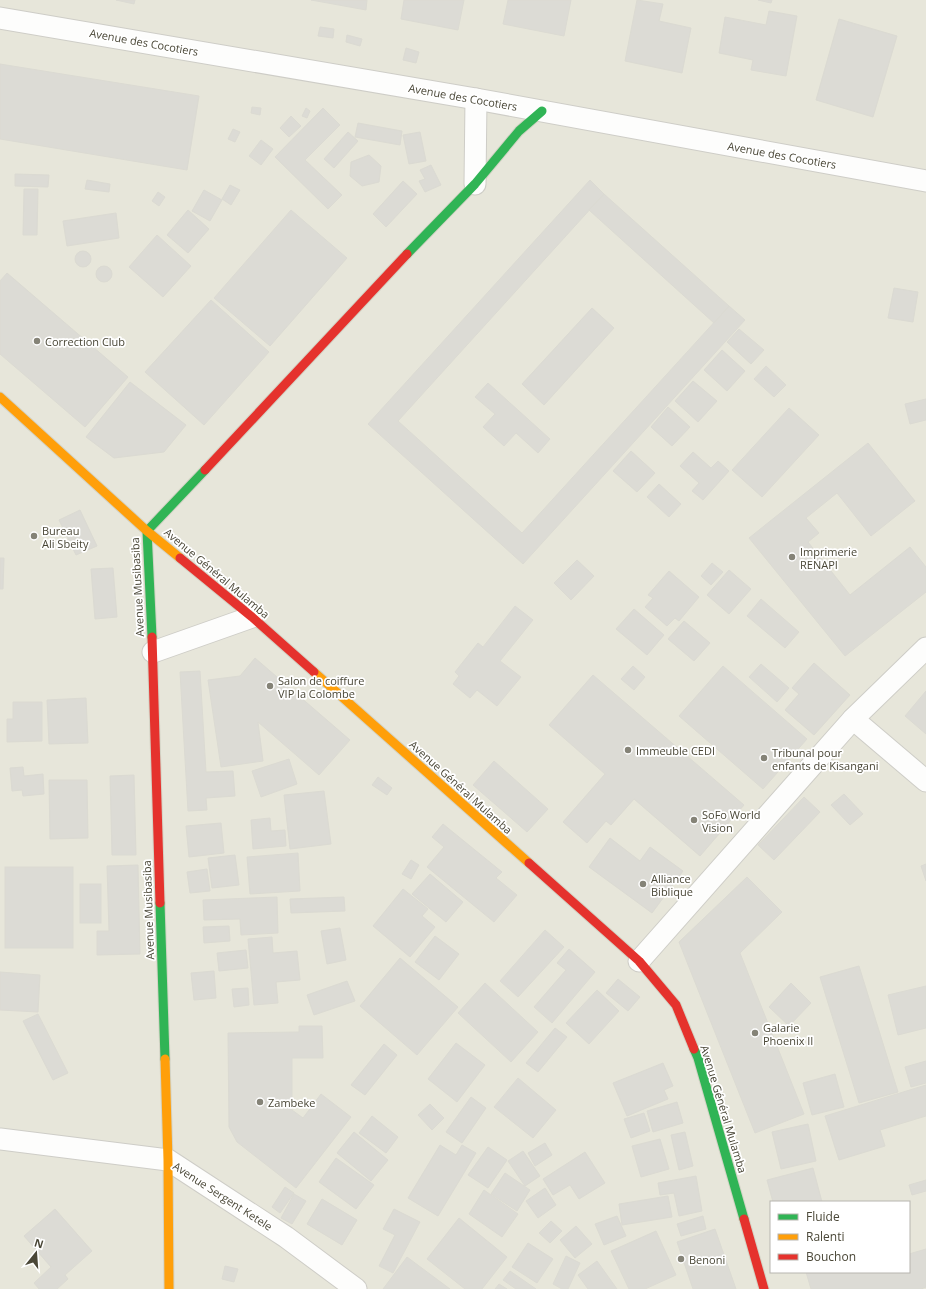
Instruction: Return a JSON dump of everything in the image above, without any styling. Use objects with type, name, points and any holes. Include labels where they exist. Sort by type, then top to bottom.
[{"type":"street","name":"Avenue des Cocotiers","points":[[0,18],[476,99],[926,181]]},
{"type":"street","points":[[475,184],[476,99]]},
{"type":"street","points":[[147,531],[399,262],[475,184],[519,131],[542,111]]},
{"type":"street","name":"Avenue Général Mulamba","points":[[0,397],[147,531],[252,618],[639,961],[676,1005],[698,1058],[764,1289]]},
{"type":"street","name":"Avenue Musibasiba","points":[[147,531],[168,1160],[169,1289]]},
{"type":"street","points":[[152,652],[252,618]]},
{"type":"street","points":[[639,961],[853,719],[926,648]]},
{"type":"street","points":[[853,719],[926,781]]},
{"type":"street","name":"Avenue Sergent Ketele","points":[[0,1139],[168,1160],[286,1238],[356,1289]]},
{"type":"shaded area","points":[[0,0],[926,0],[926,1289],[0,1289]]},
{"type":"building","points":[[116,0],[135,0],[134,4]]},
{"type":"building","points":[[311,0],[367,0],[366,10]]},
{"type":"building","points":[[404,0],[464,0],[458,30],[401,19]]},
{"type":"building","points":[[508,0],[571,0],[564,36],[503,24]]},
{"type":"building","points":[[637,0],[663,4],[659,21],[691,28],[682,73],[625,61]]},
{"type":"building","points":[[758,0],[772,0],[771,3]]},
{"type":"building","points":[[769,11],[797,16],[786,76],[751,70],[753,60],[719,53],[725,17],[766,25]]},
{"type":"building","points":[[839,19],[897,36],[873,117],[816,100]]},
{"type":"building","points":[[320,27],[334,29],[333,38],[318,36]]},
{"type":"building","points":[[347,35],[362,39],[360,46],[346,42]]},
{"type":"building","points":[[406,48],[419,52],[416,63],[403,60]]},
{"type":"building","points":[[0,64],[199,96],[187,170],[0,139]]},
{"type":"building","points":[[252,107],[261,108],[260,115],[251,113]]},
{"type":"building","points":[[306,108],[310,111],[307,118],[302,116]]},
{"type":"building","points":[[323,108],[340,125],[305,160],[342,195],[328,209],[275,157]]},
{"type":"building","points":[[291,116],[301,126],[289,137],[280,128]]},
{"type":"building","points":[[358,123],[402,131],[400,145],[355,137]]},
{"type":"building","points":[[233,129],[240,132],[235,142],[228,139]]},
{"type":"building","points":[[348,132],[358,141],[334,168],[324,159]]},
{"type":"building","points":[[420,132],[426,161],[409,164],[403,135]]},
{"type":"building","points":[[261,140],[273,149],[261,165],[249,156]]},
{"type":"building","points":[[369,155],[381,166],[379,182],[362,186],[350,176],[351,162]]},
{"type":"building","points":[[431,165],[441,185],[425,192],[419,181],[425,179],[420,170]]},
{"type":"building","points":[[15,174],[49,175],[48,187],[15,186]]},
{"type":"building","points":[[87,180],[110,184],[109,192],[85,189]]},
{"type":"building","points":[[590,180],[604,194],[398,421],[522,533],[729,306],[745,320],[523,564],[368,424]]},
{"type":"building","points":[[403,181],[417,194],[386,227],[373,214]]},
{"type":"building","points":[[230,185],[240,190],[231,205],[222,199]]},
{"type":"building","points":[[24,189],[38,189],[37,235],[23,235]]},
{"type":"building","points":[[204,190],[222,200],[210,221],[192,211]]},
{"type":"building","points":[[158,192],[165,197],[159,206],[152,201]]},
{"type":"building","points":[[604,194],[729,306],[714,323],[589,210]]},
{"type":"building","points":[[188,210],[209,229],[188,253],[167,235]]},
{"type":"building","points":[[291,210],[347,258],[270,346],[214,298]]},
{"type":"building","points":[[116,213],[119,238],[67,246],[63,221]]},
{"type":"building","points":[[157,235],[191,266],[163,297],[129,267]]},
{"type":"building","points":[[80,251],[86,251],[91,256],[89,265],[86,267],[80,267],[75,262],[75,256]]},
{"type":"building","points":[[101,266],[107,266],[112,271],[110,280],[107,282],[101,282],[96,277],[96,271]]},
{"type":"building","points":[[7,273],[128,377],[85,427],[0,354],[0,281]]},
{"type":"building","points":[[894,288],[918,292],[913,322],[888,318]]},
{"type":"building","points":[[211,300],[269,352],[204,425],[145,372]]},
{"type":"building","points":[[592,308],[614,328],[544,405],[522,384]]},
{"type":"building","points":[[739,329],[764,350],[751,364],[727,342]]},
{"type":"building","points":[[722,350],[745,371],[727,391],[704,370]]},
{"type":"building","points":[[766,366],[786,385],[774,397],[754,379]]},
{"type":"building","points":[[693,381],[717,401],[698,422],[675,401]]},
{"type":"building","points":[[130,382],[186,425],[164,452],[114,458],[86,437]]},
{"type":"building","points":[[488,383],[550,439],[538,453],[516,433],[504,446],[483,427],[495,414],[475,397]]},
{"type":"building","points":[[926,399],[926,420],[910,424],[905,404]]},
{"type":"building","points":[[668,407],[690,427],[672,446],[651,427]]},
{"type":"building","points":[[789,408],[819,435],[762,497],[732,470]]},
{"type":"building","name":"Imprimerie RENAPI","points":[[868,443],[915,501],[871,536],[837,493],[806,518],[819,533],[808,542],[850,595],[910,547],[926,567],[926,592],[845,656],[749,538]]},
{"type":"building","points":[[631,451],[655,473],[637,492],[613,471]]},
{"type":"building","points":[[693,452],[711,468],[718,461],[729,471],[703,500],[692,491],[699,483],[680,466]]},
{"type":"building","points":[[659,484],[681,504],[669,517],[647,497]]},
{"type":"building","points":[[80,510],[97,546],[76,555],[59,520]]},
{"type":"building","points":[[0,558],[4,558],[3,589],[0,589]]},
{"type":"building","points":[[577,560],[594,576],[571,600],[554,583]]},
{"type":"building","points":[[712,563],[723,572],[711,585],[701,576]]},
{"type":"building","points":[[113,568],[117,617],[95,619],[91,569]]},
{"type":"building","points":[[729,570],[751,589],[729,614],[707,595]]},
{"type":"building","points":[[669,571],[699,597],[679,621],[675,618],[667,626],[645,607],[653,598],[648,595]]},
{"type":"building","points":[[761,599],[799,632],[785,648],[747,616]]},
{"type":"building","points":[[515,606],[533,620],[500,661],[521,677],[497,706],[477,690],[470,698],[453,684],[459,676],[455,672],[478,643],[483,647]]},
{"type":"building","points":[[634,609],[664,635],[647,655],[616,629]]},
{"type":"building","points":[[684,621],[710,643],[694,661],[668,639]]},
{"type":"building","points":[[255,658],[350,740],[319,775],[258,722],[263,761],[221,767],[208,680],[240,676]]},
{"type":"building","points":[[814,663],[850,695],[814,735],[785,710],[799,694],[792,688]]},
{"type":"building","points":[[761,664],[789,688],[777,702],[749,677]]},
{"type":"building","points":[[633,666],[645,677],[634,690],[621,679]]},
{"type":"building","points":[[723,666],[807,739],[763,789],[679,716]]},
{"type":"building","points":[[200,671],[206,772],[233,771],[235,796],[206,798],[207,810],[188,811],[180,672]]},
{"type":"building","name":"Immeuble CEDI","points":[[593,675],[744,805],[700,856],[634,799],[611,825],[606,821],[587,843],[563,822],[605,774],[549,725]]},
{"type":"building","points":[[926,691],[926,734],[905,716]]},
{"type":"building","points":[[86,698],[88,743],[49,744],[47,700]]},
{"type":"building","points":[[13,702],[42,702],[42,741],[7,742],[7,719],[13,719]]},
{"type":"building","points":[[289,759],[297,784],[261,797],[252,771]]},
{"type":"building","points":[[494,761],[548,809],[527,832],[473,785]]},
{"type":"building","points":[[23,767],[24,776],[43,774],[44,794],[23,796],[22,790],[12,791],[10,768]]},
{"type":"building","points":[[134,775],[136,855],[112,855],[110,776]]},
{"type":"building","points":[[378,777],[392,788],[387,795],[372,785]]},
{"type":"building","points":[[49,780],[87,780],[88,838],[50,839]]},
{"type":"building","points":[[324,791],[331,844],[290,849],[284,795]]},
{"type":"building","points":[[844,794],[863,814],[850,825],[831,805]]},
{"type":"building","points":[[804,797],[820,812],[774,860],[758,845]]},
{"type":"building","points":[[270,818],[271,831],[285,830],[286,846],[253,849],[251,820]]},
{"type":"building","points":[[221,823],[224,853],[189,857],[186,826]]},
{"type":"building","points":[[443,824],[502,872],[496,878],[517,895],[494,922],[427,867],[444,847],[432,837]]},
{"type":"building","name":"Alliance Biblique","points":[[610,838],[640,861],[650,847],[683,871],[652,913],[589,867]]},
{"type":"building","points":[[298,853],[300,891],[250,894],[247,857]]},
{"type":"building","points":[[235,855],[239,885],[212,888],[208,858]]},
{"type":"building","points":[[411,860],[419,865],[411,879],[402,874]]},
{"type":"building","points":[[926,864],[926,881],[921,866]]},
{"type":"building","points":[[138,865],[140,954],[97,955],[97,931],[109,931],[107,866]]},
{"type":"building","points":[[5,867],[73,867],[73,948],[5,948]]},
{"type":"building","points":[[207,869],[210,891],[190,893],[187,872]]},
{"type":"building","points":[[430,874],[463,902],[446,922],[412,894]]},
{"type":"building","points":[[747,877],[782,912],[740,953],[804,1114],[755,1133],[679,942]]},
{"type":"building","points":[[80,884],[101,884],[101,923],[80,923]]},
{"type":"building","points":[[403,889],[428,909],[422,916],[435,927],[410,957],[373,926]]},
{"type":"building","points":[[277,897],[278,933],[241,935],[240,919],[204,920],[203,900]]},
{"type":"building","points":[[344,897],[345,911],[291,913],[290,899]]},
{"type":"building","points":[[229,926],[230,941],[204,943],[203,927]]},
{"type":"building","points":[[340,928],[346,960],[327,964],[321,931]]},
{"type":"building","points":[[545,930],[564,947],[518,997],[500,981]]},
{"type":"building","points":[[435,936],[459,954],[439,980],[415,962]]},
{"type":"building","points":[[272,937],[273,953],[297,951],[300,980],[276,982],[278,1003],[254,1005],[248,939]]},
{"type":"building","points":[[569,949],[595,972],[552,1023],[534,1007],[566,970],[557,963]]},
{"type":"building","points":[[246,950],[248,968],[219,971],[217,953]]},
{"type":"building","points":[[400,958],[458,1007],[417,1055],[360,1006]]},
{"type":"building","points":[[859,966],[898,1092],[859,1103],[820,977]]},
{"type":"building","points":[[214,971],[216,998],[194,1000],[191,973]]},
{"type":"building","points":[[0,972],[40,975],[38,1012],[0,1010]]},
{"type":"building","points":[[618,979],[640,997],[628,1011],[606,993]]},
{"type":"building","points":[[347,981],[355,1001],[314,1015],[307,995]]},
{"type":"building","points":[[485,983],[538,1032],[511,1062],[458,1013]]},
{"type":"building","points":[[791,983],[811,1003],[789,1026],[769,1007]]},
{"type":"building","points":[[926,986],[926,1028],[898,1035],[888,995]]},
{"type":"building","points":[[248,988],[249,1005],[234,1007],[232,989]]},
{"type":"building","points":[[597,990],[619,1011],[589,1044],[566,1023]]},
{"type":"building","points":[[38,1014],[68,1073],[53,1080],[23,1021]]},
{"type":"building","name":"Zambeke","points":[[299,1026],[322,1026],[323,1058],[292,1058],[292,1110],[303,1118],[321,1094],[351,1117],[296,1188],[237,1142],[229,1127],[228,1033],[299,1032]]},
{"type":"building","points":[[555,1028],[567,1037],[538,1072],[526,1063]]},
{"type":"building","points":[[456,1043],[485,1065],[457,1102],[428,1079]]},
{"type":"building","points":[[384,1044],[397,1055],[365,1095],[351,1085]]},
{"type":"building","points":[[926,1061],[926,1083],[911,1087],[905,1067]]},
{"type":"building","points":[[663,1063],[673,1086],[664,1090],[668,1099],[627,1116],[613,1083]]},
{"type":"building","points":[[835,1074],[844,1107],[812,1115],[803,1083]]},
{"type":"building","points":[[518,1078],[556,1110],[533,1138],[494,1107]]},
{"type":"building","points":[[926,1085],[926,1116],[880,1130],[885,1146],[839,1160],[825,1116]]},
{"type":"building","points":[[471,1097],[486,1108],[462,1143],[446,1132]]},
{"type":"building","points":[[677,1102],[683,1123],[653,1132],[647,1111]]},
{"type":"building","points":[[430,1104],[444,1118],[432,1130],[418,1115]]},
{"type":"building","points":[[644,1113],[650,1131],[631,1138],[624,1119]]},
{"type":"building","points":[[372,1116],[398,1137],[386,1153],[359,1133]]},
{"type":"building","points":[[808,1124],[816,1161],[781,1169],[772,1132]]},
{"type":"building","points":[[354,1132],[388,1160],[371,1181],[337,1153]]},
{"type":"building","points":[[685,1132],[693,1166],[679,1170],[671,1135]]},
{"type":"building","points":[[660,1139],[669,1169],[641,1177],[632,1146]]},
{"type":"building","points":[[545,1143],[552,1155],[535,1166],[528,1153]]},
{"type":"building","points":[[440,1145],[456,1155],[462,1145],[476,1153],[438,1216],[408,1198]]},
{"type":"building","points":[[488,1147],[507,1160],[488,1188],[468,1175]]},
{"type":"building","points":[[523,1151],[540,1176],[525,1186],[508,1161]]},
{"type":"building","points":[[585,1152],[605,1183],[579,1199],[570,1185],[553,1195],[543,1179]]},
{"type":"building","points":[[336,1158],[374,1185],[356,1209],[319,1182]]},
{"type":"building","points":[[813,1168],[822,1201],[773,1201],[767,1180]]},
{"type":"building","points":[[505,1173],[530,1190],[517,1211],[491,1194]]},
{"type":"building","points":[[696,1176],[702,1211],[679,1216],[674,1193],[660,1195],[658,1183]]},
{"type":"building","points":[[926,1180],[926,1191],[912,1195],[909,1185]]},
{"type":"building","points":[[285,1187],[294,1193],[280,1213],[272,1207]]},
{"type":"building","points":[[545,1188],[556,1205],[538,1218],[526,1201]]},
{"type":"building","points":[[484,1190],[518,1214],[502,1237],[469,1214]]},
{"type":"building","points":[[294,1194],[306,1201],[292,1224],[281,1218]]},
{"type":"building","points":[[668,1196],[672,1217],[622,1225],[619,1204]]},
{"type":"building","points":[[322,1199],[357,1220],[342,1245],[307,1224]]},
{"type":"building","points":[[55,1209],[92,1251],[65,1275],[68,1279],[57,1289],[39,1289],[34,1283],[51,1267],[24,1236]]},
{"type":"building","points":[[394,1209],[420,1222],[393,1273],[379,1266],[395,1235],[383,1229]]},
{"type":"building","points":[[617,1216],[626,1236],[604,1245],[595,1224]]},
{"type":"building","points":[[703,1216],[706,1229],[681,1236],[677,1224]]},
{"type":"building","points":[[459,1218],[507,1257],[482,1289],[465,1289],[427,1259]]},
{"type":"building","points":[[551,1221],[562,1231],[550,1243],[539,1233]]},
{"type":"building","points":[[576,1226],[592,1244],[575,1258],[560,1240]]},
{"type":"building","points":[[715,1229],[736,1289],[693,1289],[677,1242]]},
{"type":"building","points":[[656,1231],[676,1275],[645,1289],[629,1289],[611,1251]]},
{"type":"building","points":[[528,1243],[553,1259],[537,1283],[512,1267]]},
{"type":"building","points":[[926,1249],[926,1287],[921,1289],[811,1289],[806,1273],[910,1273],[910,1254]]},
{"type":"building","points":[[566,1256],[580,1263],[568,1289],[562,1289],[553,1284]]},
{"type":"building","points":[[407,1257],[450,1289],[383,1289]]},
{"type":"building","points":[[597,1261],[617,1289],[588,1289],[578,1275]]},
{"type":"building","points":[[225,1266],[238,1269],[234,1282],[222,1279]]},
{"type":"building","points":[[510,1271],[536,1289],[516,1289],[503,1280]]},
{"type":"building","points":[[499,1284],[507,1289],[495,1289]]},
{"type":"traffic: fast","points":[[407,254],[475,184],[519,131],[542,111]]},
{"type":"traffic: fast","points":[[152,637],[147,531],[205,470]]},
{"type":"traffic: fast","points":[[160,903],[165,1059]]},
{"type":"traffic: fast","points":[[694,1049],[698,1058],[744,1219]]},
{"type":"traffic: slow","points":[[0,397],[147,531],[180,558]]},
{"type":"traffic: slow","points":[[314,672],[529,863]]},
{"type":"traffic: slow","points":[[165,1059],[168,1160],[169,1289]]},
{"type":"traffic: jam","points":[[205,470],[407,254]]},
{"type":"traffic: jam","points":[[180,558],[252,617],[314,672]]},
{"type":"traffic: jam","points":[[152,637],[160,903]]},
{"type":"traffic: jam","points":[[529,863],[639,961],[676,1005],[694,1049]]},
{"type":"traffic: jam","points":[[744,1219],[764,1289]]},
{"type":"place","name":"Correction Club","points":[[37,341]]},
{"type":"place","name":"Bureau Ali Sbeity","points":[[34,536]]},
{"type":"place","name":"Imprimerie RENAPI","points":[[792,557]]},
{"type":"place","name":"Salon de coiffure VIP la Colombe","points":[[270,686]]},
{"type":"place","name":"Immeuble CEDI","points":[[628,750]]},
{"type":"place","name":"Tribunal pour enfants de Kisangani","points":[[764,758]]},
{"type":"place","name":"SoFo World Vision","points":[[694,820]]},
{"type":"place","name":"Alliance Biblique","points":[[643,884]]},
{"type":"place","name":"Galarie Phoenix II","points":[[755,1033]]},
{"type":"place","name":"Zambeke","points":[[260,1102]]},
{"type":"place","name":"Benoni","points":[[681,1259]]}]
